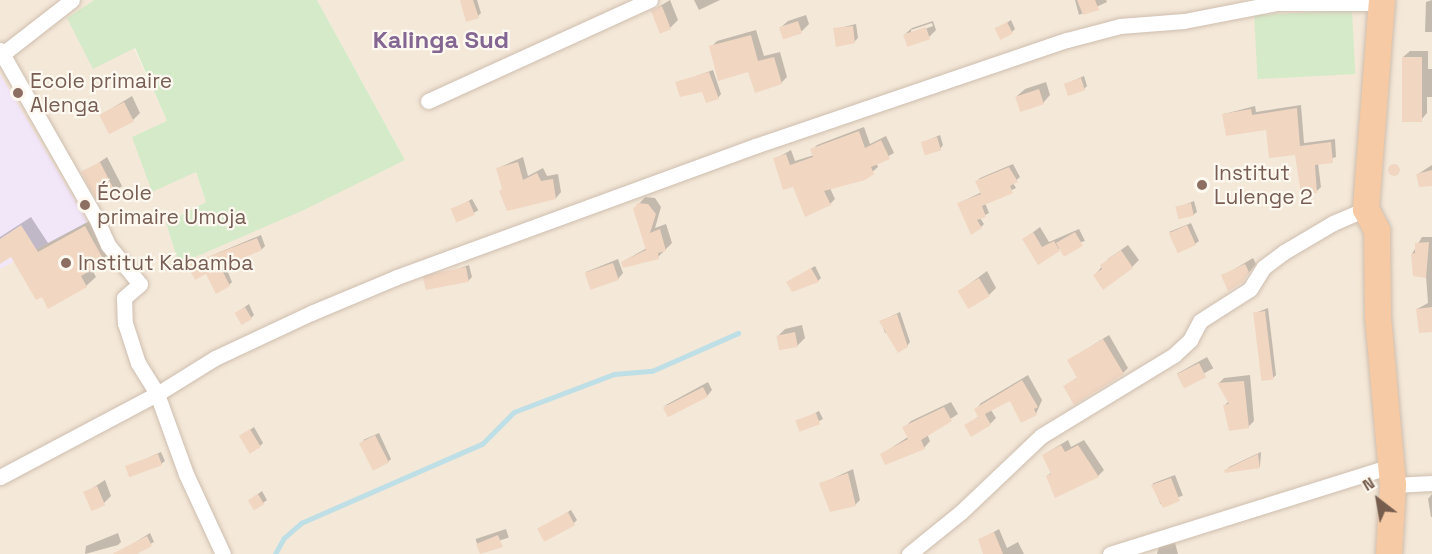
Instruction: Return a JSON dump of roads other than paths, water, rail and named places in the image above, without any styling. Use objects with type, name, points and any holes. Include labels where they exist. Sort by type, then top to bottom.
[{"type":"highway","points":[[1382,2],[1366,209],[1377,231],[1378,317],[1392,475],[1389,554]]},
{"type":"street","points":[[72,0],[1,53],[91,207],[108,245],[140,284],[124,298],[125,323],[138,363],[157,394],[186,474],[223,554]]},
{"type":"street","points":[[428,101],[650,0]]},
{"type":"street","points":[[0,477],[157,394],[253,339],[397,277],[755,146],[1067,40],[1120,27],[1184,21],[1277,3],[1382,2]]},
{"type":"street","points":[[909,554],[962,512],[1041,436],[1174,355],[1190,340],[1200,321],[1250,289],[1264,267],[1284,252],[1333,223],[1366,209]]},
{"type":"street","points":[[1110,554],[1392,475],[1430,482]]},
{"type":"waterway","points":[[275,554],[284,538],[301,523],[482,444],[514,412],[614,374],[652,371],[738,333]]},
{"type":"place","name":"Ecole primaire Alenga","points":[[18,93]]},
{"type":"place","name":"Institut Lulenge 2","points":[[1202,185]]},
{"type":"place","name":"École primaire Umoja","points":[[85,205]]},
{"type":"place","name":"Institut Kabamba","points":[[66,263]]},
{"type":"district","name":"Kalinga Sud","points":[[441,40]]}]
